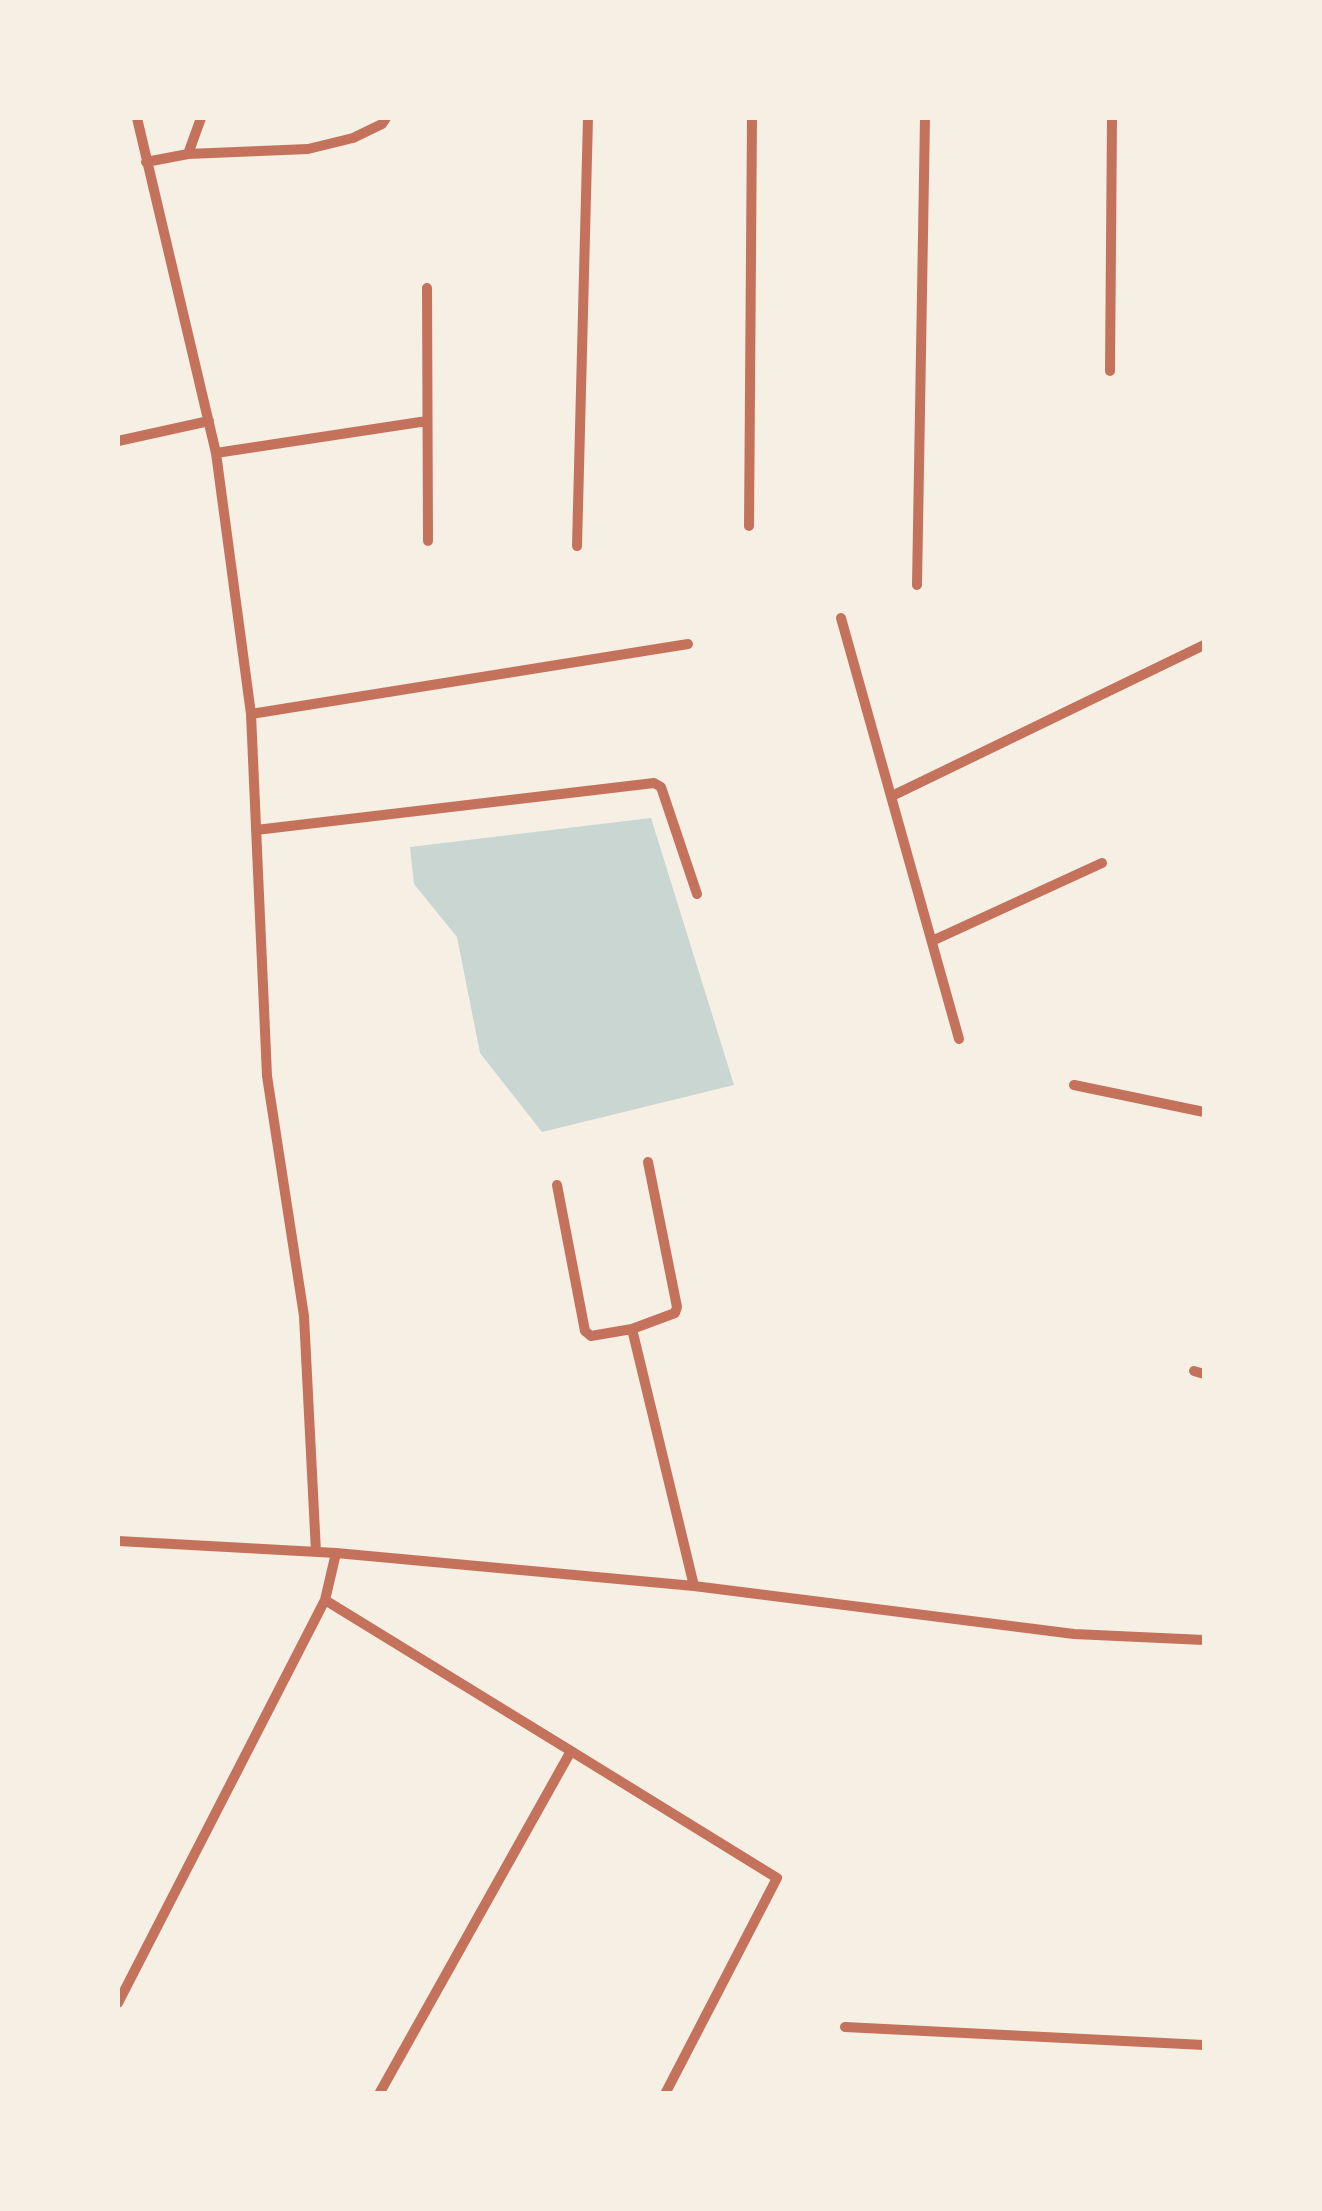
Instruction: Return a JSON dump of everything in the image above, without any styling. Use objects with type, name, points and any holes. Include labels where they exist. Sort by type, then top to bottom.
[{"type":"street","points":[[137,118],[210,420],[250,714],[267,1076],[304,1316],[316,1552]]},
{"type":"street","points":[[188,154],[201,118]]},
{"type":"street","points":[[146,162],[188,154],[308,149],[352,138],[382,124],[386,118]]},
{"type":"street","points":[[578,546],[588,118]]},
{"type":"street","points":[[749,526],[752,118]]},
{"type":"street","points":[[916,585],[925,118]]},
{"type":"street","points":[[1110,371],[1112,118]]},
{"type":"street","points":[[427,288],[428,542]]},
{"type":"street","points":[[118,441],[210,420]]},
{"type":"street","points":[[216,453],[427,421]]},
{"type":"street","points":[[842,618],[959,1039]]},
{"type":"street","points":[[250,714],[688,644]]},
{"type":"street","points":[[892,796],[1204,644]]},
{"type":"street","points":[[256,830],[654,783],[661,787],[697,894]]},
{"type":"street","points":[[932,941],[1102,863]]},
{"type":"street","points":[[1074,1085],[1204,1112]]},
{"type":"street","points":[[557,1185],[585,1331],[591,1336],[632,1330],[675,1313],[677,1308],[648,1162]]},
{"type":"street","points":[[632,1330],[694,1586]]},
{"type":"street","points":[[118,1541],[336,1553],[694,1586],[1074,1634],[1204,1640]]},
{"type":"street","points":[[118,2003],[325,1600],[336,1553]]},
{"type":"street","points":[[325,1600],[777,1878],[665,2094]]},
{"type":"street","points":[[379,2094],[571,1750]]},
{"type":"street","points":[[845,2027],[1204,2045]]},
{"type":"shaded area","points":[[651,818],[734,1085],[542,1132],[480,1053],[457,937],[414,884],[410,847]]}]
